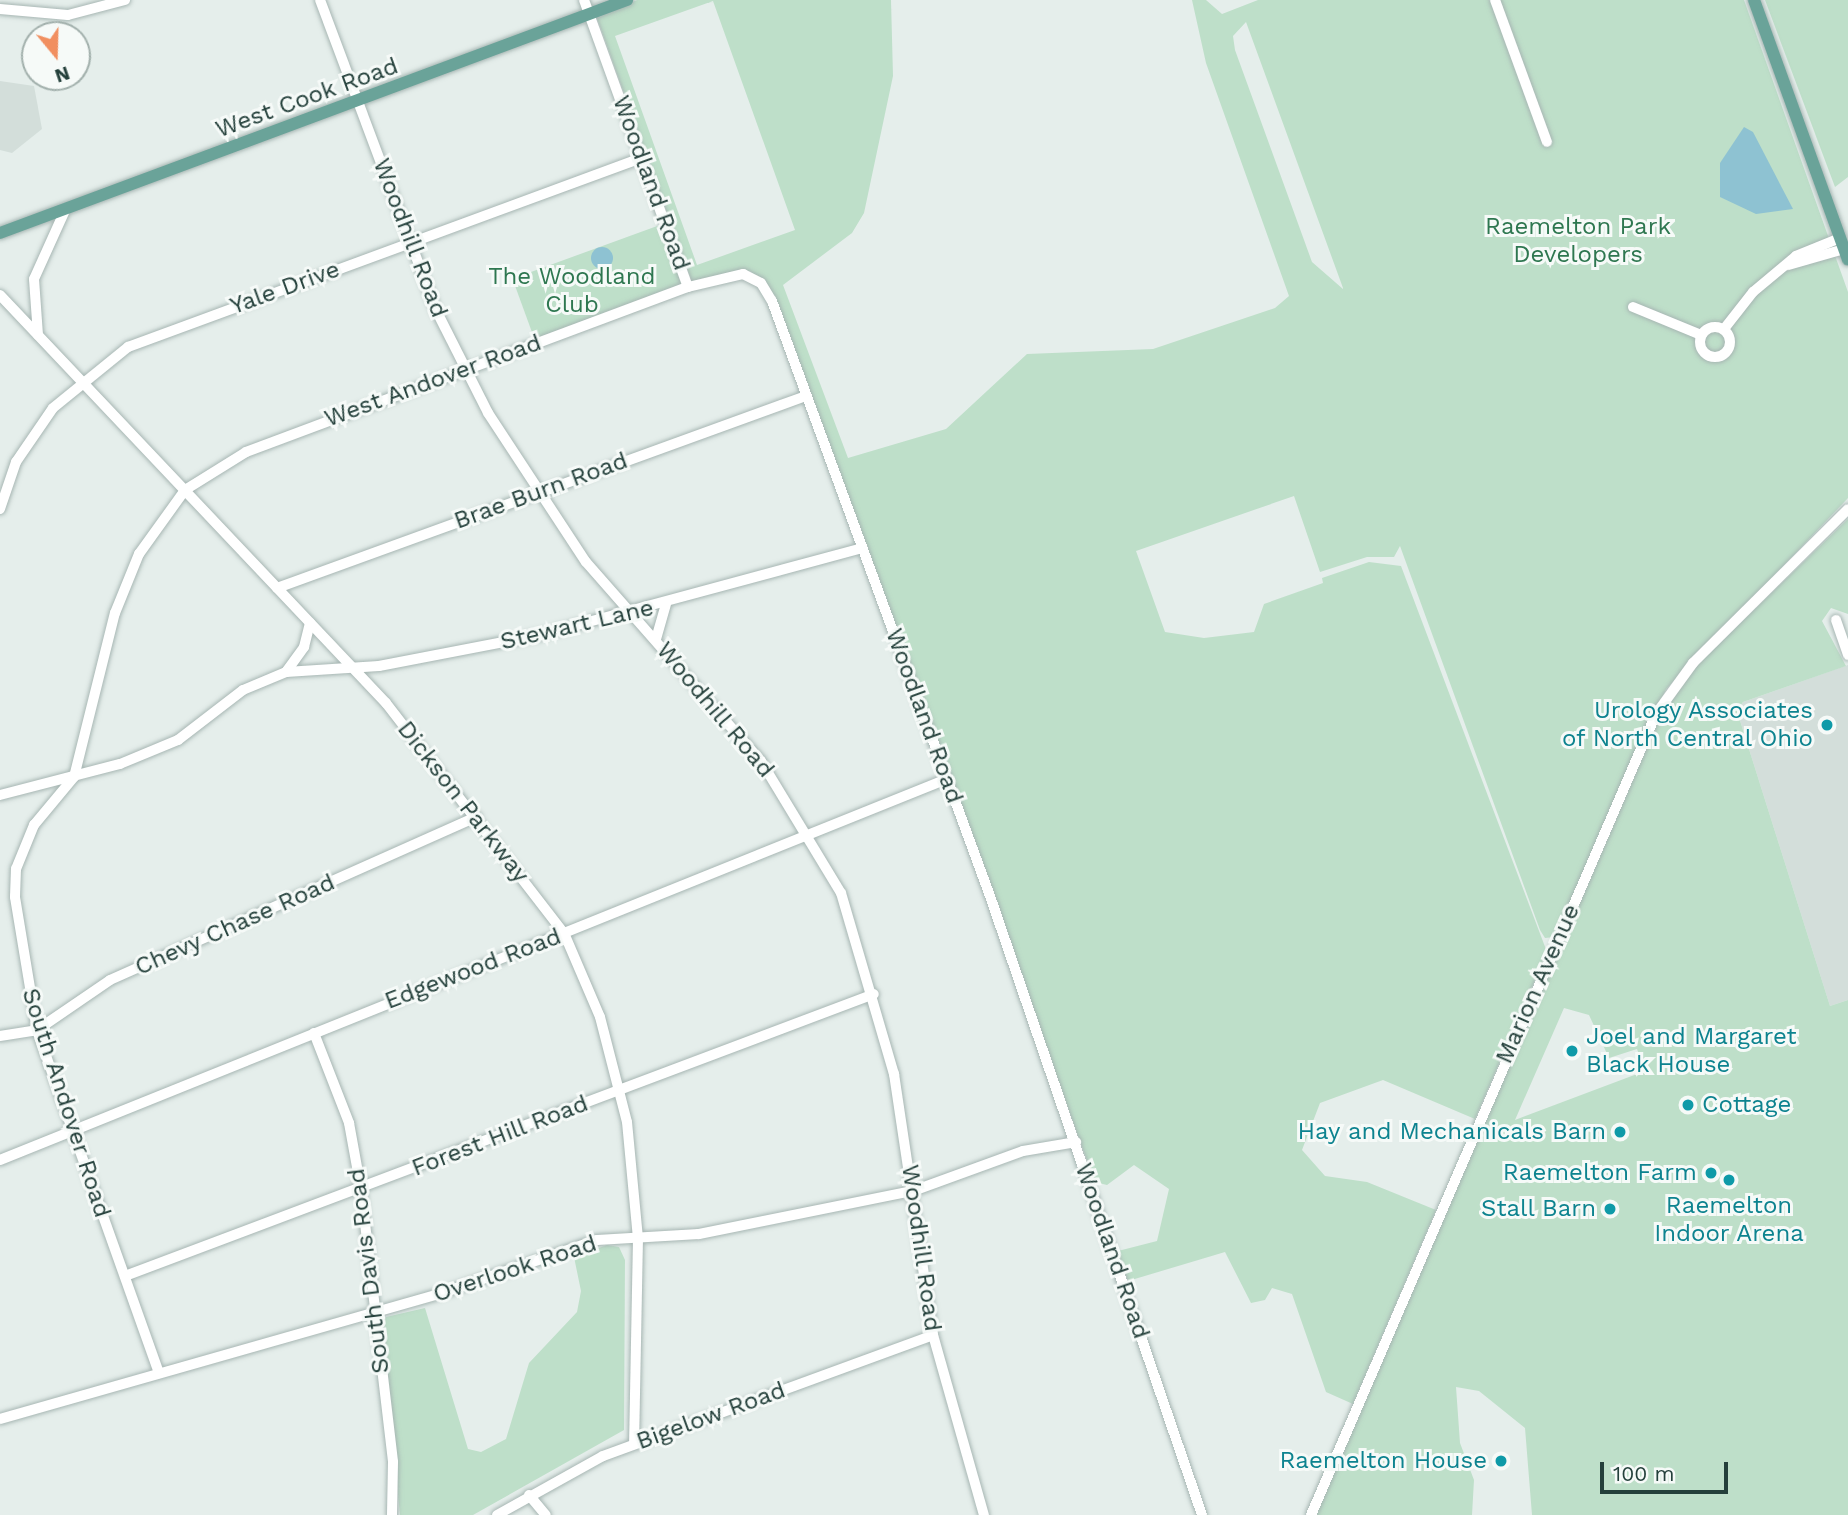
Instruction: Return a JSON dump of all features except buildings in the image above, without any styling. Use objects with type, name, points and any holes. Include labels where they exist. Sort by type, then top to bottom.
[{"type":"main road","name":"West Cook Road","points":[[0,233],[627,0]]},
{"type":"main road","points":[[1754,0],[1844,248]]},
{"type":"street","points":[[0,9],[68,15],[125,0]]},
{"type":"street","name":"Woodhill Road","points":[[320,0],[409,242],[464,370],[536,492],[632,613],[732,724],[810,837],[846,905],[874,994],[913,1191],[933,1335],[981,1514]]},
{"type":"street","name":"Woodland Road","points":[[584,0],[688,287],[735,274],[761,283],[806,396],[947,779],[1076,1142],[1202,1515]]},
{"type":"street","points":[[1495,0],[1547,142]]},
{"type":"street","name":"Yale Drive","points":[[0,509],[32,435],[82,382],[143,340],[641,158]]},
{"type":"street","points":[[38,335],[34,279],[66,208]]},
{"type":"street","points":[[1724,329],[1753,292],[1788,265],[1844,248]]},
{"type":"street","name":"West Andover Road","points":[[185,490],[271,441],[688,287]]},
{"type":"street","name":"Dickson Parkway","points":[[0,295],[354,667],[476,817],[564,933],[621,1089],[638,1238],[634,1443]]},
{"type":"street","points":[[1633,307],[1701,335]]},
{"type":"street","points":[[1701,335],[1711,327],[1724,329]]},
{"type":"street","points":[[1701,335],[1701,349],[1718,356],[1729,347],[1724,329]]},
{"type":"street","name":"Brae Burn Road","points":[[277,588],[806,396]]},
{"type":"street","name":"South Andover Road","points":[[159,1373],[37,1030],[17,934],[16,869],[34,825],[74,777],[121,593],[155,526],[185,490]]},
{"type":"street","name":"Marion Avenue","points":[[1311,1515],[1656,714],[1693,663],[1848,509]]},
{"type":"street","name":"Stewart Lane","points":[[0,795],[74,777],[162,748],[243,690],[286,672],[354,667],[632,613],[862,548]]},
{"type":"street","points":[[656,639],[666,603]]},
{"type":"street","points":[[1836,620],[1848,654]]},
{"type":"street","points":[[286,672],[304,646],[310,623]]},
{"type":"street","name":"Edgewood Road","points":[[0,1160],[810,837],[947,779]]},
{"type":"street","name":"Chevy Chase Road","points":[[0,1036],[37,1030],[110,980],[476,817]]},
{"type":"street","name":"Forest Hill Road","points":[[125,1276],[874,994]]},
{"type":"street","name":"South Davis Road","points":[[314,1033],[349,1123],[361,1189],[373,1311],[393,1462],[392,1515]]},
{"type":"street","name":"Overlook Road","points":[[0,1419],[373,1311],[597,1240],[699,1234],[913,1191],[1045,1145],[1076,1142]]},
{"type":"street","name":"Bigelow Road","points":[[497,1515],[528,1495],[634,1443],[933,1335]]},
{"type":"street","points":[[528,1495],[546,1515]]},
{"type":"shaded area","points":[[0,81],[21,84],[21,91],[35,91],[42,129],[12,153],[0,150]]},
{"type":"shaded area","points":[[1848,665],[1848,1000],[1830,1006],[1737,711],[1743,702]]},
{"type":"green space","name":"Raemelton Park Developers","points":[[637,0],[891,0],[893,76],[864,213],[852,233],[783,285],[848,458],[946,429],[1027,354],[1153,349],[1275,308],[1289,296],[1206,63],[1192,0],[1206,0],[1222,14],[1258,0],[1744,0],[1848,292],[1848,498],[1666,689],[1554,937],[1545,938],[1540,930],[1400,546],[1394,557],[1367,557],[1320,572],[1294,496],[1136,551],[1165,632],[1204,638],[1254,632],[1264,604],[1323,583],[1322,578],[1369,562],[1401,566],[1547,952],[1475,1119],[1383,1080],[1320,1103],[1302,1150],[1325,1176],[1367,1182],[1436,1210],[1353,1404],[1326,1392],[1292,1294],[1272,1288],[1265,1300],[1251,1303],[1225,1252],[1128,1281],[1118,1251],[1157,1241],[1169,1189],[1134,1165],[1107,1185],[1095,1182],[772,292],[750,271],[692,282],[597,18]],"holes":[[[713,1],[795,230],[697,265],[615,36]],[[1246,22],[1343,288],[1343,289],[1312,262],[1235,50],[1233,36]]]},
{"type":"green space","points":[[1765,0],[1848,0],[1848,177],[1835,187]]},
{"type":"green space","name":"The Woodland Club","points":[[660,225],[682,285],[534,339],[512,279]]},
{"type":"green space","points":[[1848,519],[1848,614],[1831,608],[1822,621],[1846,666],[1743,702],[1737,711],[1830,1006],[1848,1000],[1848,1515],[1532,1515],[1525,1428],[1479,1391],[1456,1387],[1460,1443],[1474,1480],[1472,1515],[1316,1515],[1663,711],[1698,664]],"holes":[[[1564,1008],[1589,1015],[1609,1058],[1637,1049],[1645,1071],[1515,1120]]]},
{"type":"green space","points":[[607,1245],[619,1247],[625,1260],[624,1430],[473,1515],[400,1515],[382,1326],[386,1317],[425,1308],[468,1449],[481,1452],[506,1439],[529,1363],[577,1312],[581,1291],[574,1257]]},
{"type":"water","points":[[1744,127],[1753,132],[1793,209],[1756,214],[1720,197],[1720,163]]},
{"type":"water","points":[[598,247],[606,247],[613,254],[613,262],[606,269],[598,269],[591,262],[591,254]]},
{"type":"place","name":"Urology Associates of North Central Ohio","points":[[1827,725]]},
{"type":"place","name":"Joel and Margaret Black House","points":[[1572,1051]]},
{"type":"place","name":"Cottage","points":[[1688,1105]]},
{"type":"place","name":"Hay and Mechanicals Barn","points":[[1620,1132]]},
{"type":"place","name":"Raemelton Farm","points":[[1711,1173]]},
{"type":"place","name":"Raemelton Indoor Arena","points":[[1729,1180]]},
{"type":"place","name":"Stall Barn","points":[[1610,1209]]},
{"type":"place","name":"Raemelton House","points":[[1501,1461]]}]
